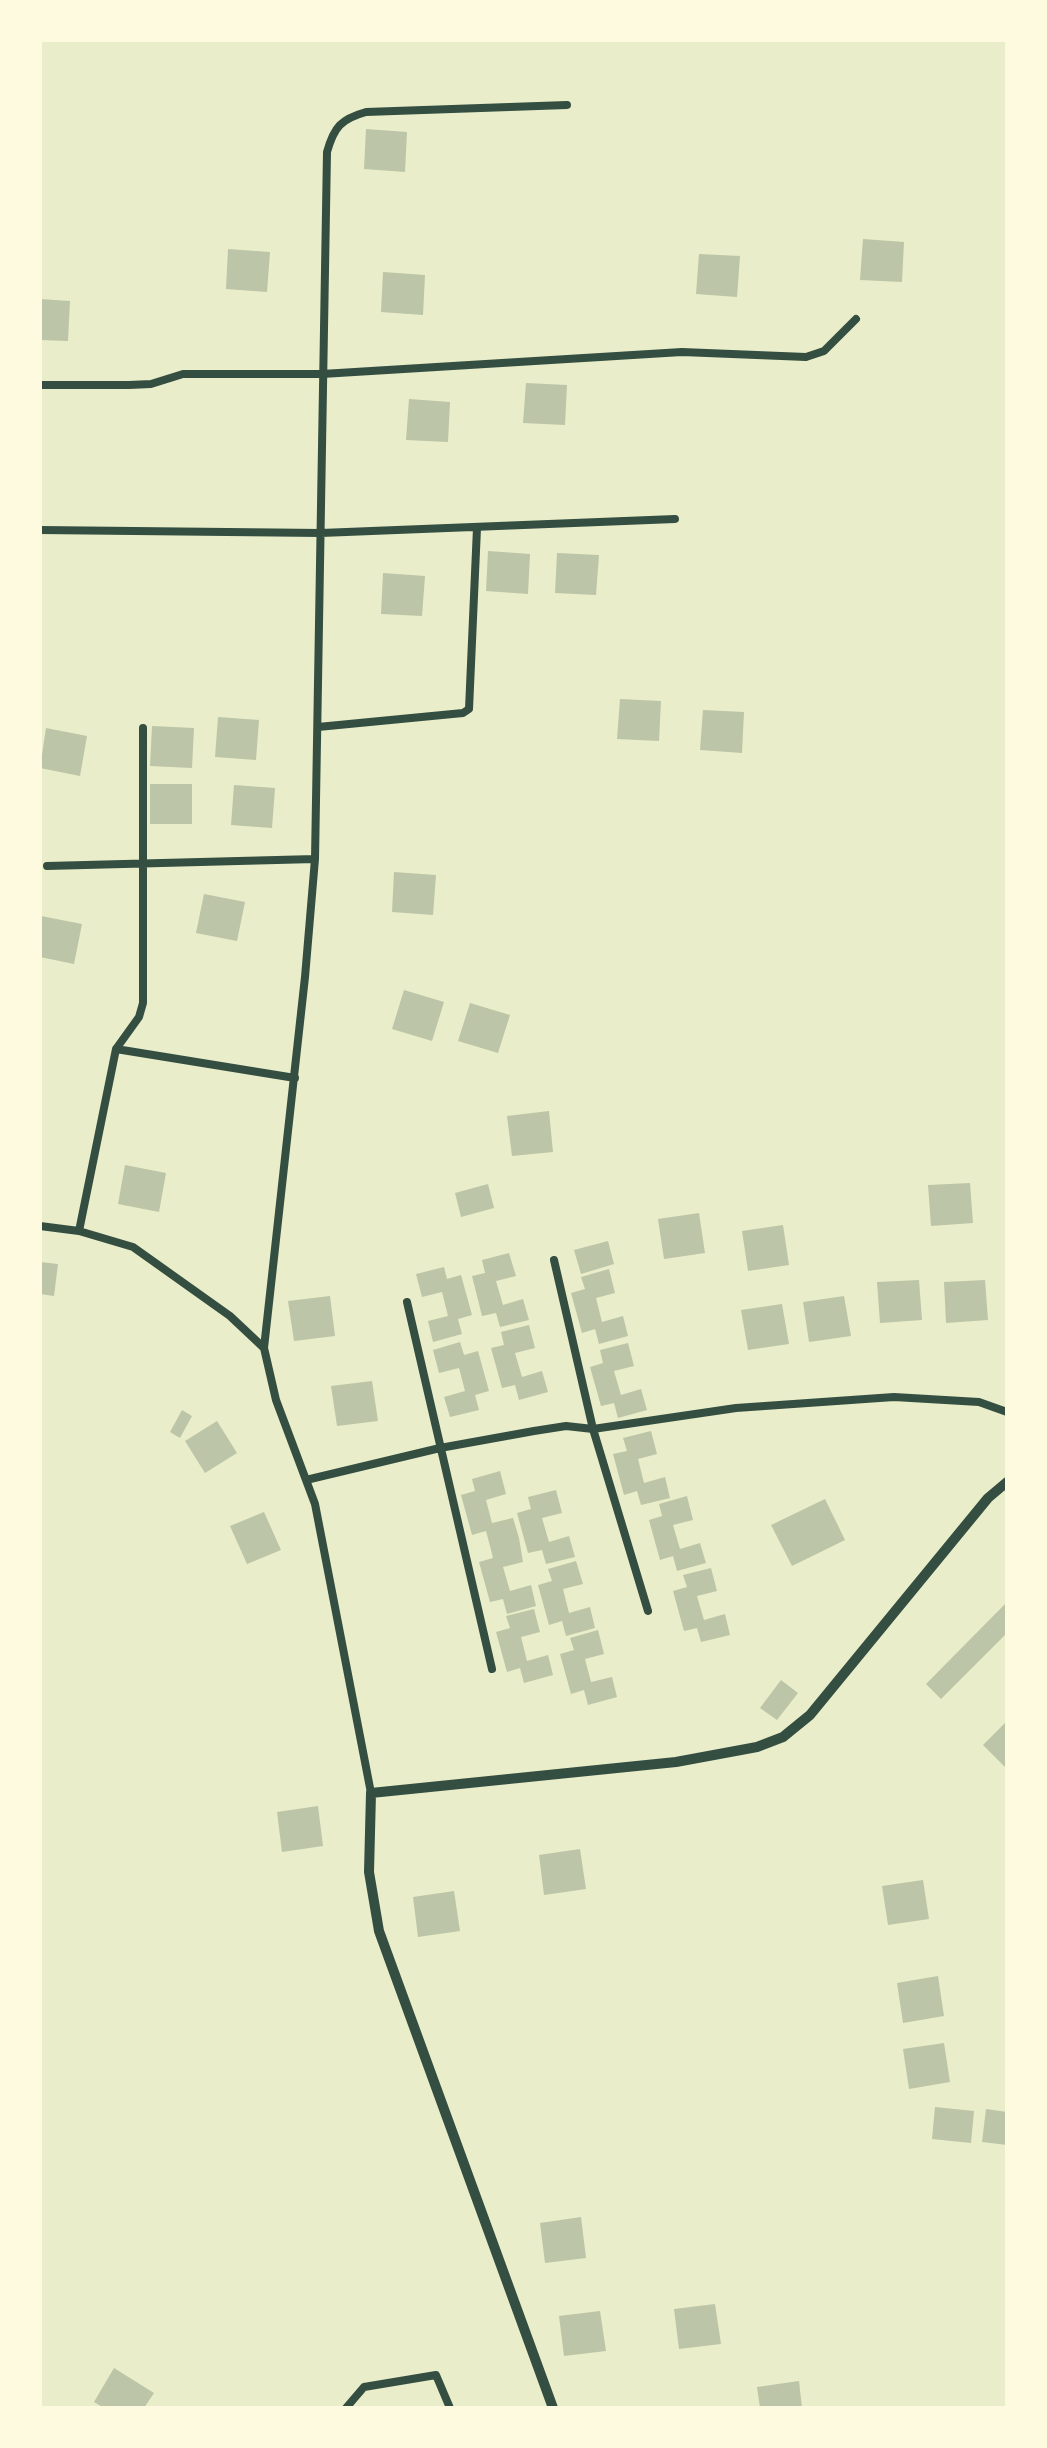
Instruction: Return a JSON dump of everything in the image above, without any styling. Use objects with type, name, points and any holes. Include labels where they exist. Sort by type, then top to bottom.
[{"type":"street","points":[[553,2408],[380,1932],[369,1872],[370,1794],[315,1504],[276,1400],[264,1348],[315,859],[327,152],[334,129],[346,117],[389,109],[567,105]]},
{"type":"street","points":[[40,385],[151,384],[183,374],[322,374],[682,352],[806,357],[824,351],[856,318]]},
{"type":"street","points":[[40,530],[321,533],[675,519]]},
{"type":"street","points":[[318,727],[463,713],[469,709],[477,528]]},
{"type":"street","points":[[79,1231],[116,1049],[139,1016],[143,1003],[143,728]]},
{"type":"street","points":[[47,866],[315,859]]},
{"type":"street","points":[[116,1049],[295,1078]]},
{"type":"street","points":[[40,1226],[116,1240],[151,1258],[230,1316],[264,1348]]},
{"type":"street","points":[[554,1260],[593,1429],[648,1611]]},
{"type":"street","points":[[407,1302],[492,1669]]},
{"type":"street","points":[[306,1480],[440,1448],[566,1426],[593,1429],[736,1408],[894,1397],[979,1402],[1007,1412]]},
{"type":"street","points":[[370,1794],[676,1762],[757,1747],[783,1737],[810,1716],[988,1498],[1007,1482]]},
{"type":"street","points":[[346,2408],[364,2387],[436,2375],[450,2408]]},
{"type":"building","points":[[366,129],[407,132],[405,172],[364,169]]},
{"type":"building","points":[[863,239],[904,242],[902,282],[860,280]]},
{"type":"building","points":[[228,249],[270,252],[267,292],[226,289]]},
{"type":"building","points":[[699,254],[740,256],[737,297],[696,294]]},
{"type":"building","points":[[383,272],[425,275],[423,315],[381,312]]},
{"type":"building","points":[[40,299],[70,301],[68,341],[40,340]]},
{"type":"building","points":[[526,383],[567,385],[565,425],[523,423]]},
{"type":"building","points":[[409,399],[450,402],[448,442],[406,440]]},
{"type":"building","points":[[488,551],[530,554],[528,594],[486,591]]},
{"type":"building","points":[[557,553],[599,555],[596,595],[555,593]]},
{"type":"building","points":[[383,573],[425,576],[422,616],[381,614]]},
{"type":"building","points":[[620,699],[661,701],[659,741],[617,739]]},
{"type":"building","points":[[703,710],[744,712],[742,753],[700,750]]},
{"type":"building","points":[[218,717],[259,720],[256,760],[215,757]]},
{"type":"building","points":[[152,726],[194,728],[192,768],[150,766]]},
{"type":"building","points":[[46,728],[87,736],[80,776],[40,768]]},
{"type":"building","points":[[150,784],[192,784],[192,824],[150,824]]},
{"type":"building","points":[[234,785],[275,788],[272,828],[231,825]]},
{"type":"building","points":[[394,872],[436,875],[433,915],[392,912]]},
{"type":"building","points":[[204,894],[245,902],[237,941],[196,933]]},
{"type":"building","points":[[41,916],[82,924],[74,964],[40,957]]},
{"type":"building","points":[[404,990],[444,1002],[432,1041],[392,1029]]},
{"type":"building","points":[[470,1003],[510,1015],[498,1053],[458,1041]]},
{"type":"building","points":[[549,1111],[553,1152],[512,1156],[507,1116]]},
{"type":"building","points":[[125,1165],[166,1173],[159,1212],[118,1204]]},
{"type":"building","points":[[970,1183],[973,1223],[931,1226],[928,1185]]},
{"type":"building","points":[[488,1184],[494,1208],[461,1217],[455,1193]]},
{"type":"building","points":[[699,1213],[705,1253],[664,1259],[658,1219]]},
{"type":"building","points":[[783,1225],[789,1265],[748,1271],[742,1231]]},
{"type":"building","points":[[608,1241],[614,1264],[581,1274],[574,1250]]},
{"type":"building","points":[[509,1253],[516,1276],[496,1281],[503,1305],[523,1299],[529,1320],[500,1327],[496,1313],[482,1316],[472,1276],[485,1273],[482,1260]]},
{"type":"building","points":[[40,1262],[58,1264],[54,1296],[40,1294]]},
{"type":"building","points":[[444,1267],[447,1279],[461,1275],[472,1315],[458,1319],[462,1334],[433,1342],[428,1321],[448,1316],[442,1292],[422,1297],[416,1274]]},
{"type":"building","points":[[609,1269],[615,1293],[596,1298],[602,1322],[623,1316],[628,1336],[599,1344],[595,1329],[582,1333],[571,1293],[585,1289],[581,1277]]},
{"type":"building","points":[[919,1280],[922,1320],[880,1323],[877,1282]]},
{"type":"building","points":[[985,1280],[988,1320],[946,1323],[944,1282]]},
{"type":"building","points":[[330,1296],[335,1336],[294,1341],[288,1301]]},
{"type":"building","points":[[844,1296],[851,1336],[809,1342],[803,1302]]},
{"type":"building","points":[[782,1304],[789,1344],[748,1350],[741,1310]]},
{"type":"building","points":[[529,1325],[535,1348],[515,1353],[522,1377],[542,1371],[548,1392],[519,1400],[515,1385],[502,1388],[491,1348],[504,1345],[501,1332]]},
{"type":"building","points":[[460,1342],[464,1355],[478,1351],[489,1391],[475,1395],[479,1410],[450,1417],[444,1397],[465,1391],[459,1368],[439,1373],[433,1350]]},
{"type":"building","points":[[628,1343],[634,1366],[614,1371],[621,1395],[641,1389],[647,1410],[618,1418],[614,1403],[601,1406],[590,1367],[603,1363],[600,1350]]},
{"type":"building","points":[[372,1381],[378,1421],[337,1426],[331,1386]]},
{"type":"building","points":[[182,1410],[192,1416],[180,1438],[170,1432]]},
{"type":"building","points":[[217,1421],[237,1453],[205,1473],[185,1441]]},
{"type":"building","points":[[651,1431],[657,1454],[638,1459],[644,1483],[665,1477],[670,1498],[641,1505],[637,1491],[624,1495],[613,1454],[627,1451],[623,1438]]},
{"type":"building","points":[[500,1471],[506,1494],[486,1500],[492,1523],[513,1518],[523,1562],[503,1567],[510,1591],[531,1585],[536,1606],[507,1614],[503,1599],[490,1602],[479,1562],[493,1558],[486,1531],[472,1535],[461,1495],[475,1491],[472,1479]]},
{"type":"building","points":[[556,1490],[562,1513],[542,1518],[549,1542],[569,1536],[575,1557],[546,1564],[542,1550],[528,1553],[517,1513],[531,1509],[528,1497]]},
{"type":"building","points":[[687,1496],[693,1520],[673,1525],[680,1549],[700,1543],[706,1563],[677,1571],[673,1556],[660,1560],[649,1520],[662,1516],[659,1504]]},
{"type":"building","points":[[825,1499],[845,1540],[792,1566],[771,1525]]},
{"type":"building","points":[[264,1512],[281,1550],[247,1564],[230,1526]]},
{"type":"building","points":[[576,1561],[583,1584],[563,1589],[569,1613],[590,1607],[595,1628],[566,1636],[562,1621],[549,1625],[538,1585],[552,1581],[548,1569]]},
{"type":"building","points":[[711,1568],[717,1591],[697,1596],[704,1620],[725,1614],[730,1635],[701,1642],[697,1628],[684,1631],[673,1591],[687,1587],[683,1575]]},
{"type":"building","points":[[1007,1602],[1007,1633],[941,1699],[926,1684]]},
{"type":"building","points":[[534,1609],[540,1632],[521,1637],[527,1661],[548,1655],[553,1675],[524,1683],[520,1668],[507,1672],[496,1632],[510,1628],[506,1616]]},
{"type":"building","points":[[598,1630],[604,1654],[585,1659],[591,1682],[612,1677],[617,1697],[588,1705],[584,1690],[571,1694],[560,1654],[574,1650],[570,1638]]},
{"type":"building","points":[[781,1680],[798,1693],[777,1720],[760,1708]]},
{"type":"building","points":[[1007,1721],[1007,1765],[1005,1767],[983,1745]]},
{"type":"building","points":[[318,1806],[323,1846],[282,1852],[277,1812]]},
{"type":"building","points":[[580,1849],[586,1889],[544,1895],[539,1855]]},
{"type":"building","points":[[923,1880],[929,1919],[888,1925],[882,1886]]},
{"type":"building","points":[[454,1891],[460,1931],[418,1937],[413,1897]]},
{"type":"building","points":[[938,1976],[944,2016],[903,2023],[897,1983]]},
{"type":"building","points":[[944,2043],[950,2082],[909,2089],[903,2049]]},
{"type":"building","points":[[935,2107],[974,2111],[971,2143],[932,2139]]},
{"type":"building","points":[[986,2109],[1007,2112],[1007,2145],[982,2142]]},
{"type":"building","points":[[581,2217],[586,2258],[545,2263],[540,2223]]},
{"type":"building","points":[[715,2304],[721,2344],[679,2349],[674,2309]]},
{"type":"building","points":[[600,2311],[606,2351],[564,2356],[559,2316]]},
{"type":"building","points":[[114,2368],[154,2393],[144,2408],[104,2408],[94,2402]]},
{"type":"building","points":[[799,2381],[802,2408],[760,2408],[757,2387]]}]
